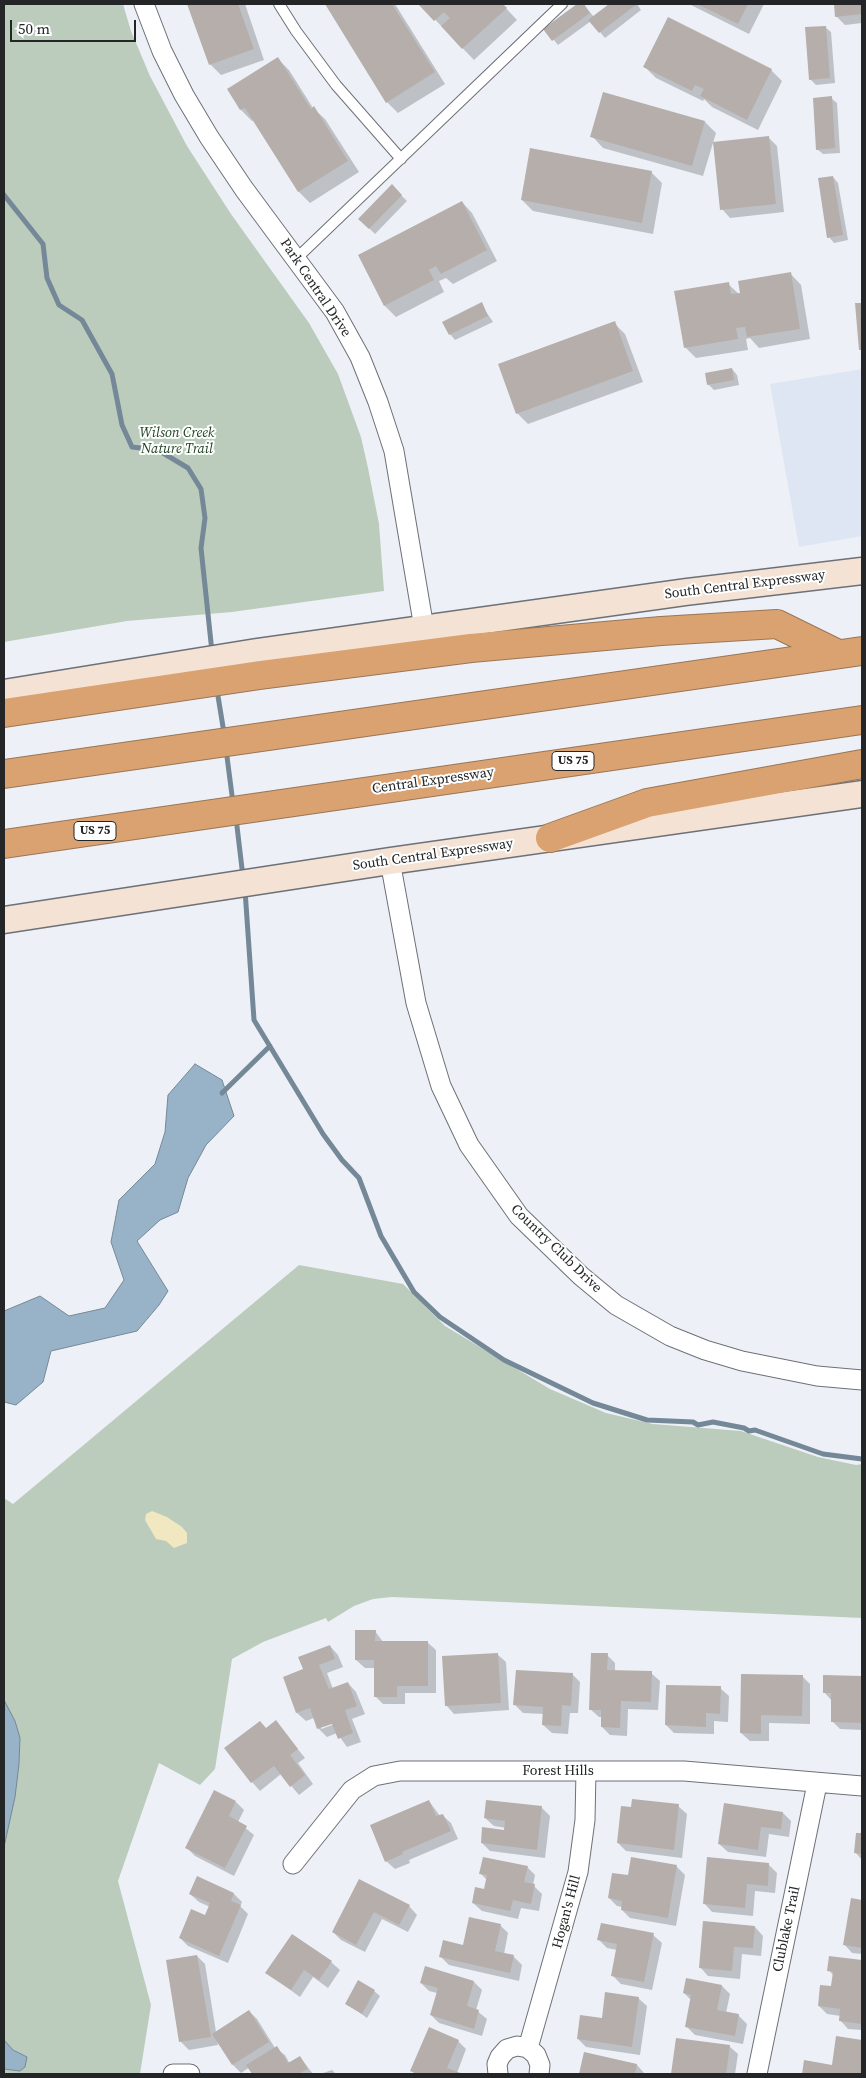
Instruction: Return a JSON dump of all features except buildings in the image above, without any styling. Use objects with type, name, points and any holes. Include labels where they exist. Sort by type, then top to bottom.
[{"type":"highway","points":[[4,713],[184,675],[259,663],[471,648],[661,630],[777,624],[850,652]]},
{"type":"highway","points":[[4,774],[850,652]]},
{"type":"highway","name":"Central Expressway","points":[[4,844],[862,720]]},
{"type":"highway","points":[[550,838],[648,803],[862,764]]},
{"type":"main road","name":"South Central Expressway","points":[[259,663],[424,628],[862,570]]},
{"type":"main road","points":[[4,693],[184,675]]},
{"type":"main road","name":"South Central Expressway","points":[[4,920],[390,861],[862,794]]},
{"type":"street","name":"Park Central Drive","points":[[144,4],[162,51],[184,95],[244,189],[297,258],[339,318],[360,357],[378,402],[394,451],[424,628]]},
{"type":"street","name":"Country Club Drive","points":[[390,861],[416,1003],[441,1086],[468,1145],[519,1216],[580,1276],[616,1305],[670,1336],[705,1350],[751,1363],[818,1376],[862,1380]]},
{"type":"street","name":"Forest Hills","points":[[293,1864],[346,1796],[359,1784],[374,1776],[400,1771],[698,1772],[817,1784],[862,1786]]},
{"type":"street","name":"Hogan's Hill","points":[[528,2048],[578,1872],[584,1832],[586,1772]]},
{"type":"street","name":"Clublake Trail","points":[[757,2074],[817,1784]]},
{"type":"street","points":[[498,2074],[498,2060],[504,2051],[517,2046],[528,2048],[539,2062],[538,2074]]},
{"type":"street","points":[[173,2074],[178,2072],[190,2074]]},
{"type":"lane","points":[[279,4],[296,31],[336,84],[401,158]]},
{"type":"lane","points":[[297,258],[562,4]]},
{"type":"shaded area","points":[[862,369],[862,536],[799,547],[770,384]]},
{"type":"green space","name":"Wilson Creek Nature Trail","points":[[4,4],[123,4],[131,31],[150,76],[187,146],[231,214],[309,323],[338,374],[361,437],[368,468],[379,524],[384,591],[232,612],[127,621],[4,642]]},
{"type":"green space","points":[[299,1265],[403,1284],[445,1326],[550,1389],[606,1413],[653,1424],[741,1431],[818,1457],[856,1465],[862,1464],[862,1618],[392,1597],[373,1599],[354,1606],[328,1622],[326,1618],[263,1642],[232,1659],[215,1769],[200,1785],[159,1763],[118,1881],[151,2005],[140,2074],[4,2074],[4,1498],[13,1504]]},
{"type":"sand","points":[[152,1511],[167,1517],[182,1527],[187,1533],[187,1543],[174,1548],[166,1541],[156,1539],[145,1520],[146,1514]]},
{"type":"water","points":[[195,1064],[222,1080],[234,1116],[206,1145],[188,1178],[178,1212],[160,1220],[137,1241],[168,1291],[137,1331],[51,1351],[43,1382],[16,1405],[4,1402],[4,1311],[40,1296],[69,1316],[105,1308],[124,1280],[111,1242],[119,1200],[155,1164],[165,1132],[168,1095]]},
{"type":"water","points":[[4,1700],[15,1721],[20,1738],[15,1797],[4,1847]]},
{"type":"water","points":[[4,2040],[13,2050],[27,2057],[25,2067],[20,2071],[4,2069]]},
{"type":"waterway","points":[[4,195],[43,244],[47,278],[59,305],[82,320],[112,374],[122,425],[132,447],[158,450],[188,468],[201,489],[205,518],[201,548],[212,652]]},
{"type":"waterway","points":[[217,690],[224,733]]},
{"type":"waterway","points":[[226,749],[233,803]]},
{"type":"waterway","points":[[236,818],[243,877]]},
{"type":"waterway","points":[[245,890],[254,1020],[323,1134],[342,1160],[359,1178],[381,1236],[414,1292],[440,1317],[504,1360],[593,1403],[647,1420],[693,1422],[698,1425],[713,1422],[744,1428],[749,1431],[755,1430],[823,1454],[862,1459]]},
{"type":"waterway","points":[[222,1093],[270,1046]]}]
